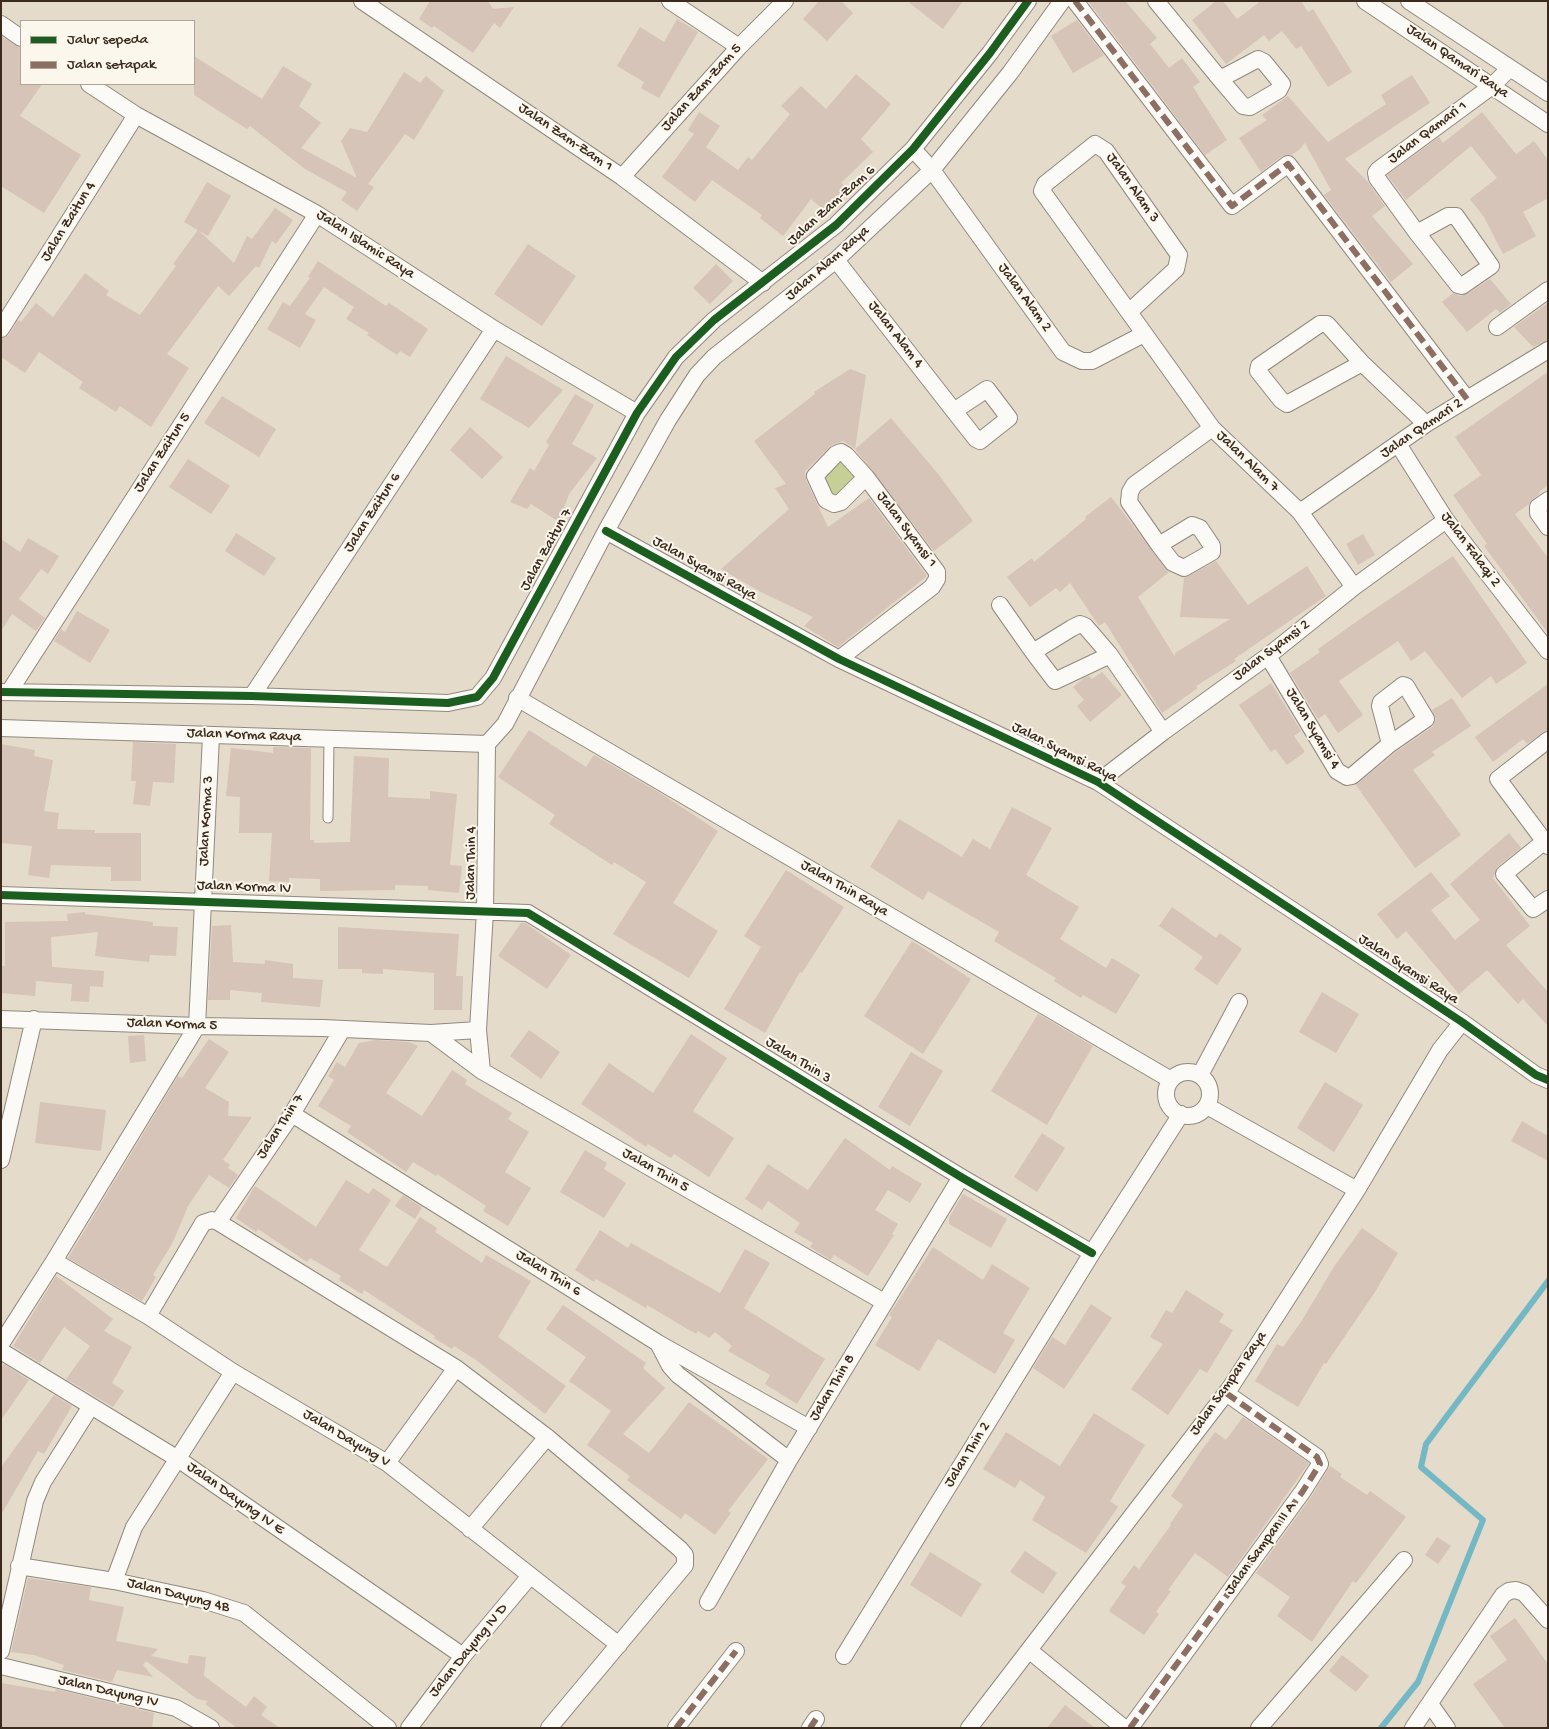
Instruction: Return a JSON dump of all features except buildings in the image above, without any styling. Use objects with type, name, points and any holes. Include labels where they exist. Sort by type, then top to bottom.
[{"type":"street","name":"Jalan Zam-Zam 1","points":[[362,1],[622,177],[763,283]]},
{"type":"street","points":[[670,1],[739,47]]},
{"type":"street","name":"Jalan Zam-Zam 5","points":[[622,177],[739,47],[784,1]]},
{"type":"street","name":"Jalan Zam-Zam 6","points":[[637,413],[676,356],[714,320],[836,225],[913,149],[985,60],[1028,1]]},
{"type":"street","name":"Jalan Alam Raya","points":[[487,744],[501,729],[606,531],[668,420],[697,375],[714,357],[836,260],[932,170],[1010,73],[1062,1]]},
{"type":"street","points":[[1075,1],[1232,206],[1288,164],[1467,399]]},
{"type":"street","points":[[1156,1],[1220,79]]},
{"type":"street","name":"Jalan Qamari Raya","points":[[1366,1],[1492,86],[1545,117]]},
{"type":"street","name":"Jalan Qamari Raya","points":[[1409,1],[1548,93]]},
{"type":"street","points":[[1,24],[20,37]]},
{"type":"street","name":"Jalan Qamari 1","points":[[1417,232],[1448,216],[1456,216],[1490,262],[1490,266],[1460,286],[1417,232],[1377,178],[1378,170],[1492,86],[1510,68]]},
{"type":"street","name":"Jalan Islamic Raya","points":[[91,85],[136,115],[318,214],[494,329],[637,413]]},
{"type":"street","name":"Jalan Zaitun 4","points":[[1,329],[136,115]]},
{"type":"street","name":"Jalan Alam 3","points":[[1129,312],[1176,269],[1179,258],[1106,151],[1095,144],[1045,184],[1042,191],[1144,334]]},
{"type":"street","name":"Jalan Alam 2","points":[[913,149],[932,170],[1063,352],[1077,359],[1092,361],[1144,334]]},
{"type":"street","name":"Jalan Zaitun 5","points":[[5,692],[318,214]]},
{"type":"street","name":"Jalan Alam 4","points":[[836,260],[954,411]]},
{"type":"street","points":[[1498,327],[1548,290]]},
{"type":"street","points":[[1362,363],[1287,404],[1283,402],[1258,371],[1260,366],[1323,323],[1330,326],[1362,363],[1426,424]]},
{"type":"street","name":"Jalan Zaitun 6","points":[[252,696],[494,329]]},
{"type":"street","name":"Jalan Alam 7","points":[[1144,334],[1212,428],[1300,512],[1354,587]]},
{"type":"street","name":"Jalan Qamari 2","points":[[1300,512],[1426,424],[1548,350]]},
{"type":"street","name":"Jalan Zaitun 7","points":[[252,696],[448,703],[477,697],[493,678],[637,413]]},
{"type":"street","points":[[1159,545],[1129,502],[1130,492],[1134,485],[1212,428]]},
{"type":"street","name":"Jalan Falaqi 2","points":[[1398,444],[1446,520],[1548,651]]},
{"type":"street","name":"Jalan Syamsi 1","points":[[839,659],[932,588],[937,579],[937,572],[866,477]]},
{"type":"street","points":[[1548,500],[1538,507],[1538,513],[1548,527]]},
{"type":"street","name":"Jalan Syamsi 2","points":[[1098,782],[1268,656],[1354,587],[1446,520]]},
{"type":"street","name":"Jalan Syamsi Raya","points":[[606,531],[839,659],[1098,782],[1462,1022],[1542,1077]]},
{"type":"street","points":[[1000,605],[1055,681],[1110,654]]},
{"type":"street","points":[[1033,652],[1080,624],[1092,631],[1163,732]]},
{"type":"street","name":"Jalan Syamsi 4","points":[[1268,656],[1341,774],[1352,776],[1390,744]]},
{"type":"street","points":[[5,692],[252,696]]},
{"type":"street","name":"Jalan Thin Raya","points":[[517,698],[1170,1080]]},
{"type":"street","name":"Jalan Korma Raya","points":[[1,728],[487,744]]},
{"type":"street","name":"Jalan Korma 3","points":[[197,1026],[211,736]]},
{"type":"street","points":[[1548,740],[1498,779],[1546,843],[1504,874],[1533,910],[1548,899]]},
{"type":"street","name":"Jalan Thin 4","points":[[482,1071],[478,1030],[485,911],[487,744]]},
{"type":"street","name":"Jalan Korma IV","points":[[1,895],[204,900],[485,911]]},
{"type":"street","name":"Jalan Thin 3","points":[[485,911],[528,913],[536,916],[961,1177],[1092,1253]]},
{"type":"street","points":[[1200,1075],[1239,1002]]},
{"type":"street","name":"Jalan Korma 5","points":[[1,1019],[431,1034],[478,1030]]},
{"type":"street","points":[[1,1160],[34,1019]]},
{"type":"street","name":"Jalan Sampan Raya","points":[[969,1728],[1226,1394],[1357,1190],[1440,1050],[1462,1022]]},
{"type":"street","points":[[1,1344],[54,1261],[197,1026]]},
{"type":"street","name":"Jalan Thin 7","points":[[218,1222],[292,1114],[342,1030]]},
{"type":"street","name":"Jalan Thin 5","points":[[431,1034],[482,1071],[884,1302]]},
{"type":"street","points":[[1184,1072],[1200,1075],[1210,1089],[1207,1106],[1195,1114],[1181,1114],[1170,1106],[1166,1093],[1170,1080],[1184,1072]]},
{"type":"street","points":[[1207,1106],[1357,1190]]},
{"type":"street","name":"Jalan Thin 6","points":[[292,1114],[658,1343],[809,1428]]},
{"type":"street","name":"Jalan Thin 2","points":[[844,1656],[1092,1253],[1181,1114]]},
{"type":"street","name":"Jalan Thin 8","points":[[708,1602],[789,1460],[961,1177]]},
{"type":"street","points":[[148,1316],[203,1223],[212,1220],[218,1222],[456,1368],[547,1437],[685,1555],[686,1565],[549,1728]]},
{"type":"street","name":"Jalan Dayung V","points":[[54,1261],[148,1316],[233,1372],[387,1463],[619,1645]]},
{"type":"street","points":[[658,1343],[670,1366],[678,1375],[789,1460]]},
{"type":"street","name":"Jalan Dayung IV E","points":[[1,1351],[178,1459],[463,1656]]},
{"type":"street","points":[[387,1463],[456,1368]]},
{"type":"street","points":[[114,1581],[134,1527],[233,1372]]},
{"type":"street","name":"Jalan Sampan II A","points":[[1130,1728],[1303,1492],[1320,1464],[1317,1457],[1226,1394]]},
{"type":"street","points":[[1,1651],[19,1566],[39,1491],[91,1406]]},
{"type":"street","points":[[470,1529],[547,1437]]},
{"type":"street","points":[[1259,1728],[1404,1560]]},
{"type":"street","name":"Jalan Dayung 4B","points":[[19,1566],[114,1581],[203,1600],[244,1613],[388,1728]]},
{"type":"street","name":"Jalan Dayung IV D","points":[[409,1728],[463,1656],[530,1576]]},
{"type":"street","points":[[1412,1728],[1503,1595],[1509,1591],[1516,1590],[1531,1598],[1548,1620]]},
{"type":"street","points":[[676,1728],[736,1651]]},
{"type":"street","points":[[1030,1651],[1124,1728]]},
{"type":"street","name":"Jalan Dayung IV","points":[[1,1666],[176,1708],[211,1728]]},
{"type":"street","points":[[1430,1704],[1447,1728]]},
{"type":"lane","points":[[328,818],[329,739]]},
{"type":"green space","points":[[841,452],[860,476],[834,504],[815,476]]},
{"type":"waterway","points":[[1381,1728],[1418,1682],[1483,1520],[1421,1467],[1426,1444],[1548,1281]]},
{"type":"marked path","points":[[1075,1],[1232,206],[1288,164],[1467,399]]},
{"type":"marked path","points":[[1130,1728],[1303,1491],[1320,1464],[1317,1457],[1226,1393]]},
{"type":"marked path","points":[[676,1728],[736,1651]]},
{"type":"marked path","points":[[810,1728],[816,1719]]},
{"type":"cycle path","points":[[1,692],[252,696],[448,703],[477,697],[493,678],[637,413],[676,357],[714,320],[836,225],[913,149],[990,53],[1028,1]]},
{"type":"cycle path","points":[[606,531],[839,659],[1098,782],[1462,1022],[1536,1075],[1548,1080]]},
{"type":"cycle path","points":[[1,895],[528,913],[961,1177],[1092,1253]]}]
